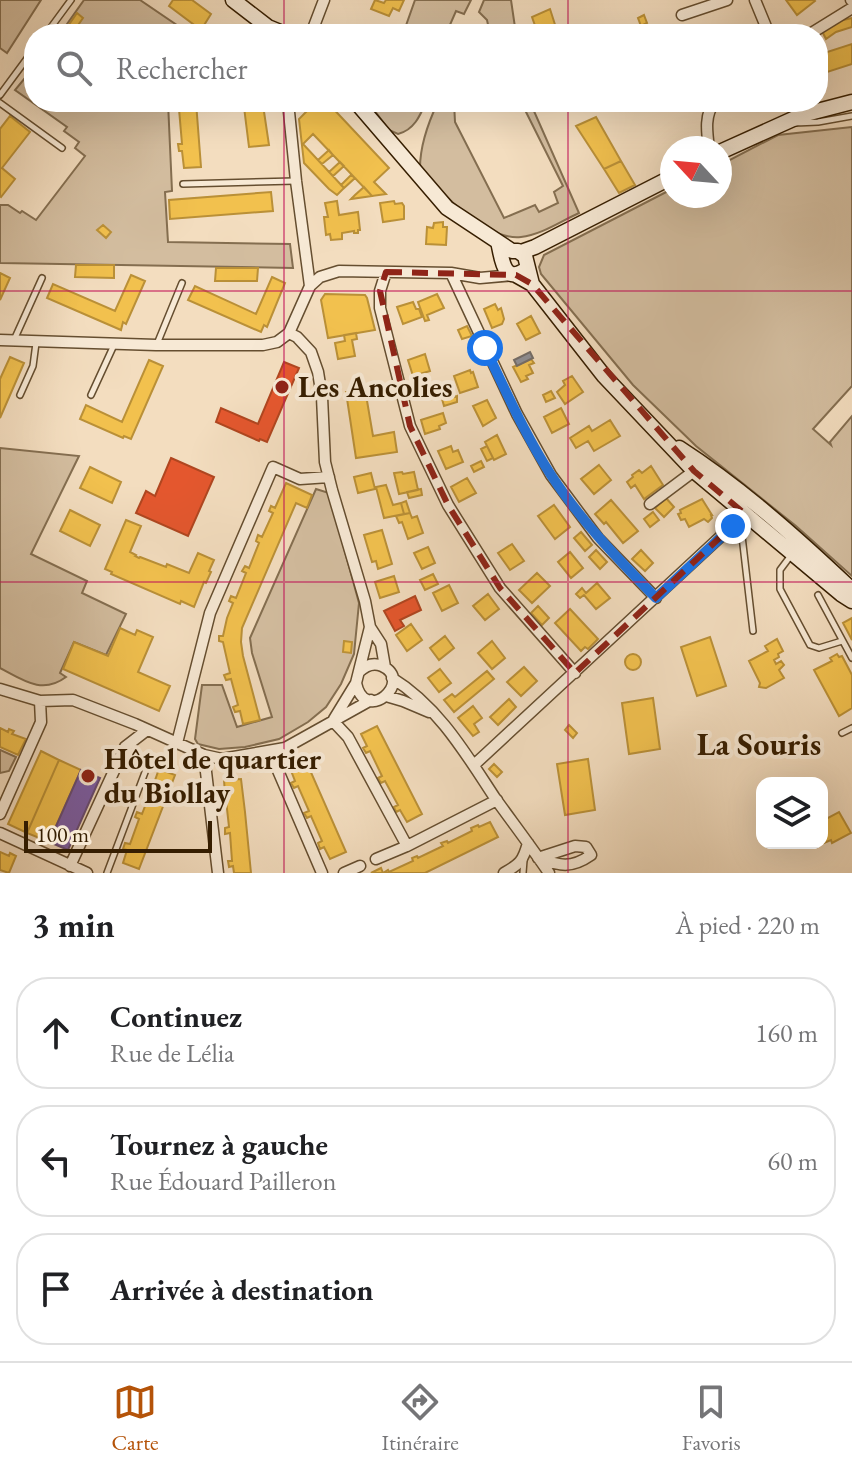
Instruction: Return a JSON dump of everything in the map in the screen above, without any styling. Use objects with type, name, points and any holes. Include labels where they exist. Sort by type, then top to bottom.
[{"type":"street","points":[[233,0],[263,24]]},
{"type":"street","points":[[315,24],[324,0]]},
{"type":"street","points":[[682,15],[727,0]]},
{"type":"street","points":[[755,0],[765,24]]},
{"type":"street","points":[[826,24],[852,8]]},
{"type":"street","points":[[289,112],[310,286]]},
{"type":"street","points":[[365,112],[447,208],[498,242],[604,376],[662,436],[745,514],[800,550],[849,587],[852,594]]},
{"type":"street","points":[[708,112],[708,136]]},
{"type":"street","points":[[732,147],[813,112]]},
{"type":"street","points":[[0,340],[156,345],[263,345],[277,342],[289,333],[310,286],[320,277],[339,271],[451,273],[480,278],[660,183]]},
{"type":"street","points":[[386,272],[380,291],[380,308],[416,439],[448,505],[500,588],[575,673]]},
{"type":"street","points":[[451,273],[517,414],[551,475],[598,538],[656,598]]},
{"type":"street","points":[[289,333],[311,352],[318,372],[325,462],[370,627],[381,644],[385,667],[392,678],[408,688],[436,715],[549,873]]},
{"type":"street","points":[[650,504],[697,466]]},
{"type":"street","points":[[697,466],[771,516],[841,594],[852,601]]},
{"type":"street","points":[[177,743],[210,613],[273,467],[300,479],[329,477]]},
{"type":"street","points":[[474,765],[745,514]]},
{"type":"street","points":[[370,627],[357,678],[360,694],[376,701],[386,696],[392,688],[392,678]]},
{"type":"street","points":[[333,721],[357,678],[368,665],[385,667]]},
{"type":"street","points":[[0,689],[40,701],[73,700],[204,755],[222,759],[285,748],[371,700]]},
{"type":"street","points":[[386,696],[436,715]]},
{"type":"street","points":[[0,814],[41,722],[40,701]]},
{"type":"street","points":[[333,721],[348,737],[407,846]]},
{"type":"street","points":[[70,866],[125,747],[147,730]]},
{"type":"street","points":[[270,752],[322,873]]},
{"type":"street","points":[[204,755],[218,873]]},
{"type":"street","points":[[376,859],[497,800]]},
{"type":"street","points":[[0,833],[87,873]]},
{"type":"street","points":[[504,873],[524,859],[528,843]]},
{"type":"street","points":[[344,873],[360,866]]},
{"type":"lane","points":[[53,24],[71,0]]},
{"type":"lane","points":[[0,95],[24,63]]},
{"type":"lane","points":[[845,103],[852,95]]},
{"type":"lane","points":[[0,103],[62,148]]},
{"type":"lane","points":[[782,124],[852,116]]},
{"type":"lane","points":[[183,184],[296,181]]},
{"type":"lane","points":[[14,341],[42,278]]},
{"type":"lane","points":[[156,345],[182,283]]},
{"type":"lane","points":[[20,395],[33,366],[36,342]]},
{"type":"lane","points":[[91,395],[114,344]]},
{"type":"lane","points":[[733,526],[742,536],[753,631]]},
{"type":"lane","points":[[800,550],[780,570],[780,589],[810,645],[819,648],[842,641]]},
{"type":"lane","points":[[818,595],[852,658]]},
{"type":"lane","points":[[842,733],[852,728]]},
{"type":"lane","points":[[107,873],[150,759]]},
{"type":"lane","points":[[523,873],[524,859]]},
{"type":"highlighted area","points":[[386,272],[516,275],[532,284],[694,471],[745,514],[575,673],[500,588],[448,505],[410,426],[380,291]]},
{"type":"shaded area","points":[[0,0],[41,0],[7,53],[0,48]]},
{"type":"shaded area","points":[[84,0],[140,0],[175,24],[67,24]]},
{"type":"shaded area","points":[[415,0],[471,0],[464,14],[456,11],[450,24],[407,24]]},
{"type":"shaded area","points":[[484,0],[511,0],[515,24],[488,24],[479,12]]},
{"type":"shaded area","points":[[24,79],[24,96],[15,90]]},
{"type":"shaded area","points":[[46,112],[168,112],[172,191],[165,192],[168,242],[290,244],[293,268],[0,263],[0,205],[8,205],[36,220],[85,156],[75,148],[79,142],[64,131],[67,127]]},
{"type":"shaded area","points":[[376,112],[421,112],[404,132],[398,134],[389,130]]},
{"type":"shaded area","points":[[434,112],[454,112],[455,122],[504,218],[535,205],[539,212],[558,203],[554,192],[563,186],[526,112],[534,112],[579,213],[543,231],[521,237],[507,236],[479,224],[420,168],[421,151]]},
{"type":"shaded area","points":[[852,127],[852,386],[813,429],[831,445],[830,442],[852,416],[852,576],[796,526],[696,446],[633,385],[541,274],[539,267],[544,255],[660,195],[660,208],[732,208],[732,159],[778,135]]},
{"type":"shaded area","points":[[0,448],[79,456],[31,554],[87,581],[82,593],[126,614],[106,655],[74,642],[60,673],[66,677],[49,685],[33,684],[0,668]]},
{"type":"shaded area","points":[[316,489],[329,493],[359,603],[354,654],[341,684],[326,707],[279,739],[219,749],[198,744],[195,739],[202,685],[222,685],[237,727],[272,717],[250,638]]},
{"type":"shaded area","points":[[0,750],[16,757],[9,771],[0,773]]},
{"type":"building: Logements","points":[[173,0],[192,0],[211,14],[205,24],[193,24],[169,6]]},
{"type":"building: Logements","points":[[375,0],[384,3],[386,0],[404,0],[399,11],[393,8],[389,16],[371,9]]},
{"type":"building: Logements","points":[[786,0],[814,0],[815,1],[797,15]]},
{"type":"building: Logements","points":[[550,9],[555,24],[534,24],[532,17]]},
{"type":"building: Logements","points":[[77,13],[83,18],[79,24],[69,24]]},
{"type":"building: Logements","points":[[644,15],[647,23],[640,24],[638,18]]},
{"type":"building: Logements","points":[[852,18],[852,27],[828,38],[828,27]]},
{"type":"building: Logements","points":[[852,44],[852,64],[828,72],[828,52]]},
{"type":"building: Logements","points":[[179,112],[197,112],[201,167],[184,168],[178,144],[182,144]]},
{"type":"building: Logements","points":[[245,112],[264,112],[269,145],[249,147]]},
{"type":"building: Logements","points":[[306,112],[336,112],[389,168],[374,182],[386,194],[372,196],[313,134],[303,144],[344,188],[337,195],[329,189],[304,163],[299,119]]},
{"type":"building: Logements","points":[[10,116],[30,132],[2,168],[15,179],[1,197],[0,129]]},
{"type":"building: Logements","points":[[596,117],[621,161],[604,169],[576,126]]},
{"type":"building: Logements","points":[[329,150],[333,155],[322,164],[318,160]]},
{"type":"building: Logements","points":[[621,161],[635,185],[619,193],[604,169]]},
{"type":"building: Logements","points":[[340,162],[344,166],[333,176],[329,172]]},
{"type":"building: Logements","points":[[351,175],[355,178],[344,188],[341,185]]},
{"type":"building: Logements","points":[[364,187],[372,196],[351,199],[355,195]]},
{"type":"building: Logements","points":[[271,192],[273,211],[170,219],[169,200]]},
{"type":"building: Logements","points":[[337,201],[339,215],[358,212],[360,230],[358,233],[342,233],[342,239],[331,240],[330,234],[326,235],[324,217],[328,217],[325,203]]},
{"type":"building: Logements","points":[[394,201],[404,206],[404,219],[383,222],[380,203]]},
{"type":"building: Logements","points":[[443,222],[443,227],[447,227],[446,245],[426,244],[427,227],[433,228],[434,223]]},
{"type":"building: Logements","points":[[103,225],[111,232],[106,238],[97,230]]},
{"type":"building: Logements","points":[[76,265],[114,265],[114,278],[75,277]]},
{"type":"building: Logements","points":[[216,268],[258,268],[257,281],[215,281]]},
{"type":"building: Logements","points":[[0,273],[10,278],[0,300]]},
{"type":"building: Logements","points":[[131,275],[145,281],[121,330],[47,298],[53,284],[115,311]]},
{"type":"building: Logements","points":[[272,277],[285,283],[267,327],[264,325],[261,332],[188,300],[195,286],[256,314]]},
{"type":"building: Logements","points":[[325,294],[365,295],[375,330],[328,338],[321,300]]},
{"type":"building: Logements","points":[[437,294],[444,308],[427,315],[429,320],[425,321],[418,302]]},
{"type":"building: Logements","points":[[413,302],[422,317],[403,324],[397,307]]},
{"type":"building: Logements","points":[[495,304],[498,310],[501,308],[504,319],[502,324],[492,328],[484,309]]},
{"type":"building: Logements","points":[[531,316],[540,333],[526,340],[517,324]]},
{"type":"building: Logements","points":[[467,326],[472,336],[462,339],[458,330]]},
{"type":"building: Logements","points":[[356,333],[357,339],[352,340],[355,356],[338,359],[335,343],[345,341],[344,335]]},
{"type":"building: Logements","points":[[425,354],[430,371],[413,376],[408,360]]},
{"type":"building: Logements","points":[[10,357],[24,363],[0,418],[0,379]]},
{"type":"building: Logements","points":[[531,359],[534,363],[529,365],[533,373],[521,382],[513,367]]},
{"type":"building: Logements","points":[[149,360],[163,366],[131,439],[80,419],[86,405],[122,422]]},
{"type":"building: Logements","points":[[470,370],[478,387],[460,393],[454,376]]},
{"type":"building: Logements","points":[[572,376],[583,392],[565,404],[557,392],[565,385],[563,381]]},
{"type":"building: Logements","points":[[365,389],[373,436],[394,432],[397,452],[356,458],[346,392]]},
{"type":"building: Logements","points":[[551,391],[555,398],[546,402],[543,395]]},
{"type":"building: Logements","points":[[454,395],[457,402],[444,406],[442,399]]},
{"type":"building: Logements","points":[[487,400],[496,418],[483,426],[473,406]]},
{"type":"building: Logements","points":[[561,408],[569,424],[552,433],[544,417]]},
{"type":"building: Logements","points":[[443,413],[446,423],[439,426],[440,429],[425,434],[421,420]]},
{"type":"building: Logements","points":[[610,420],[620,436],[594,451],[588,441],[576,448],[570,438],[589,426],[592,431]]},
{"type":"building: Logements","points":[[497,435],[506,454],[494,460],[485,442]]},
{"type":"building: Logements","points":[[451,446],[453,452],[458,450],[463,462],[446,469],[438,451]]},
{"type":"building: Logements","points":[[487,446],[493,458],[487,461],[481,449]]},
{"type":"building: Logements","points":[[481,461],[484,467],[474,472],[471,466]]},
{"type":"building: Logements","points":[[599,465],[611,480],[594,494],[581,479]]},
{"type":"building: Logements","points":[[651,466],[663,485],[644,499],[635,485],[631,488],[627,482],[639,470],[642,473]]},
{"type":"building: Logements","points":[[90,467],[121,482],[112,503],[80,488]]},
{"type":"building: Logements","points":[[414,472],[418,490],[399,494],[394,473]]},
{"type":"building: Logements","points":[[371,473],[375,489],[358,493],[354,477]]},
{"type":"building: Logements","points":[[467,478],[476,493],[459,502],[451,487]]},
{"type":"building: Logements","points":[[286,483],[312,495],[307,508],[296,503],[242,628],[243,656],[260,720],[243,724],[240,711],[235,712],[233,707],[238,705],[231,679],[226,680],[224,675],[230,673],[219,636],[223,636],[233,603],[229,601],[231,596],[236,598],[246,573],[242,571],[245,566],[249,568],[259,543],[256,541],[258,535],[262,537],[273,513],[269,511],[271,506],[275,508]]},
{"type":"building: Logements","points":[[386,485],[393,505],[401,503],[404,514],[384,518],[376,487]]},
{"type":"building: Logements","points":[[421,489],[422,495],[409,498],[407,492]]},
{"type":"building: Logements","points":[[666,498],[674,507],[664,517],[655,508]]},
{"type":"building: Logements","points":[[702,499],[712,518],[689,527],[678,514]]},
{"type":"building: Logements","points":[[611,500],[638,531],[623,543],[595,514]]},
{"type":"building: Logements","points":[[406,501],[410,513],[404,514],[401,503]]},
{"type":"building: Logements","points":[[554,505],[570,527],[555,539],[538,516]]},
{"type":"building: Logements","points":[[70,510],[100,525],[90,546],[60,531]]},
{"type":"building: Logements","points":[[653,512],[659,520],[650,527],[644,519]]},
{"type":"building: Logements","points":[[410,513],[412,518],[417,516],[423,533],[408,539],[402,522],[399,523],[396,516]]},
{"type":"building: Logements","points":[[126,520],[141,526],[130,552],[139,558],[189,573],[198,553],[214,560],[194,607],[181,601],[180,604],[105,569]]},
{"type":"building: Logements","points":[[382,530],[392,564],[378,569],[376,561],[372,562],[364,535]]},
{"type":"building: Logements","points":[[581,532],[592,545],[585,551],[574,538]]},
{"type":"building: Logements","points":[[512,544],[524,561],[510,570],[498,553]]},
{"type":"building: Logements","points":[[428,547],[435,563],[422,569],[414,553]]},
{"type":"building: Logements","points":[[596,550],[607,562],[600,569],[589,557]]},
{"type":"building: Logements","points":[[641,550],[653,563],[645,571],[632,559]]},
{"type":"building: Logements","points":[[570,552],[583,568],[571,578],[558,562]]},
{"type":"building: Logements","points":[[537,573],[550,586],[532,603],[519,590]]},
{"type":"building: Logements","points":[[433,574],[438,584],[425,590],[420,580]]},
{"type":"building: Logements","points":[[394,576],[399,592],[380,598],[375,582]]},
{"type":"building: Logements","points":[[597,583],[610,598],[596,609],[584,595],[580,598],[576,594],[582,588],[586,593]]},
{"type":"building: Logements","points":[[449,585],[458,603],[442,611],[433,593]]},
{"type":"building: Logements","points":[[488,594],[499,609],[485,620],[473,606]]},
{"type":"building: Logements","points":[[538,606],[549,618],[542,625],[531,613]]},
{"type":"building: Logements","points":[[570,609],[598,639],[588,649],[585,647],[581,651],[555,623]]},
{"type":"building: Logements","points":[[852,618],[852,640],[843,623]]},
{"type":"building: Logements","points":[[411,624],[422,640],[407,651],[396,635]]},
{"type":"building: Logements","points":[[120,628],[135,635],[137,630],[153,637],[138,672],[170,686],[159,711],[63,669],[74,642],[108,656]]},
{"type":"building: Logements","points":[[445,636],[454,648],[439,660],[430,648]]},
{"type":"building: Logements","points":[[710,637],[726,686],[697,696],[681,647]]},
{"type":"building: Logements","points":[[777,639],[783,651],[774,660],[776,664],[781,661],[784,665],[779,670],[784,678],[766,688],[759,687],[749,661],[768,651],[765,646]]},
{"type":"building: Logements","points":[[344,641],[352,642],[351,653],[343,652]]},
{"type":"building: Logements","points":[[492,641],[505,658],[492,669],[478,653]]},
{"type":"building: Logements","points":[[633,654],[639,656],[639,668],[633,670],[627,668],[625,662],[627,656]]},
{"type":"building: Logements","points":[[837,654],[842,656],[852,675],[852,708],[839,716],[814,670],[832,661],[830,658]]},
{"type":"building: Logements","points":[[524,667],[537,681],[521,696],[507,682]]},
{"type":"building: Logements","points":[[440,669],[451,683],[439,692],[428,678]]},
{"type":"building: Logements","points":[[487,671],[494,679],[454,712],[444,700],[452,694],[455,697]]},
{"type":"building: Logements","points":[[653,698],[660,749],[629,754],[622,703]]},
{"type":"building: Logements","points":[[509,699],[516,707],[498,725],[490,717]]},
{"type":"building: Logements","points":[[473,706],[482,718],[474,724],[479,732],[473,736],[458,718]]},
{"type":"building: Logements","points":[[569,725],[577,733],[573,738],[565,730]]},
{"type":"building: Logements","points":[[377,726],[422,814],[407,822],[400,810],[396,812],[394,807],[398,805],[385,781],[381,783],[378,778],[382,776],[370,751],[366,753],[363,748],[367,746],[361,734]]},
{"type":"building: Logements","points":[[0,728],[14,731],[12,734],[26,739],[18,755],[0,747]]},
{"type":"building: Logements","points":[[41,751],[59,760],[27,833],[8,824]]},
{"type":"building: Logements","points":[[588,759],[595,810],[565,815],[557,764]]},
{"type":"building: Logements","points":[[59,760],[81,770],[49,842],[27,833]]},
{"type":"building: Logements","points":[[306,761],[346,852],[330,859],[324,847],[320,849],[318,843],[322,841],[311,816],[307,818],[304,813],[309,811],[298,786],[294,788],[291,783],[295,781],[290,768]]},
{"type":"building: Logements","points":[[494,764],[502,772],[497,777],[489,769]]},
{"type":"building: Logements","points":[[159,769],[175,775],[139,869],[123,863],[127,850],[123,849],[125,843],[130,844],[139,819],[135,817],[137,812],[142,814],[152,788],[147,786],[149,781],[154,783]]},
{"type":"building: Logements","points":[[241,779],[251,873],[234,873],[233,866],[229,867],[228,861],[232,861],[230,833],[225,834],[225,828],[229,827],[226,800],[222,801],[221,795],[225,794],[224,780]]},
{"type":"building: Logements","points":[[839,812],[851,833],[832,843],[828,841],[828,818]]},
{"type":"building: Logements","points":[[490,822],[498,837],[425,873],[383,873],[443,846],[441,843],[448,843],[478,825]]},
{"type":"building: Logements","points":[[0,852],[16,856],[9,873],[0,870]]},
{"type":"building: Commerces","name":"Les Ancolies","points":[[284,362],[299,368],[267,442],[216,422],[221,408],[258,424]]},
{"type":"building: Commerces","points":[[171,458],[214,477],[188,536],[136,513],[146,491],[155,496]]},
{"type":"building: Commerces","points":[[415,596],[421,610],[400,620],[404,626],[395,631],[384,611]]},
{"type":"building: Bureaux","points":[[81,770],[100,778],[68,850],[49,842]]},
{"type":"building: Industrie","points":[[530,352],[533,358],[517,366],[514,360]]},
{"type":"place","name":"Les Ancolies","points":[[282,387]]},
{"type":"place","name":"Hôtel de quartier du Biollay","points":[[88,776]]},
{"type":"district","name":"La Souris","points":[[759,744]]},
{"type":"route","points":[[485,348],[551,475],[598,538],[656,598],[733,526]]}]
